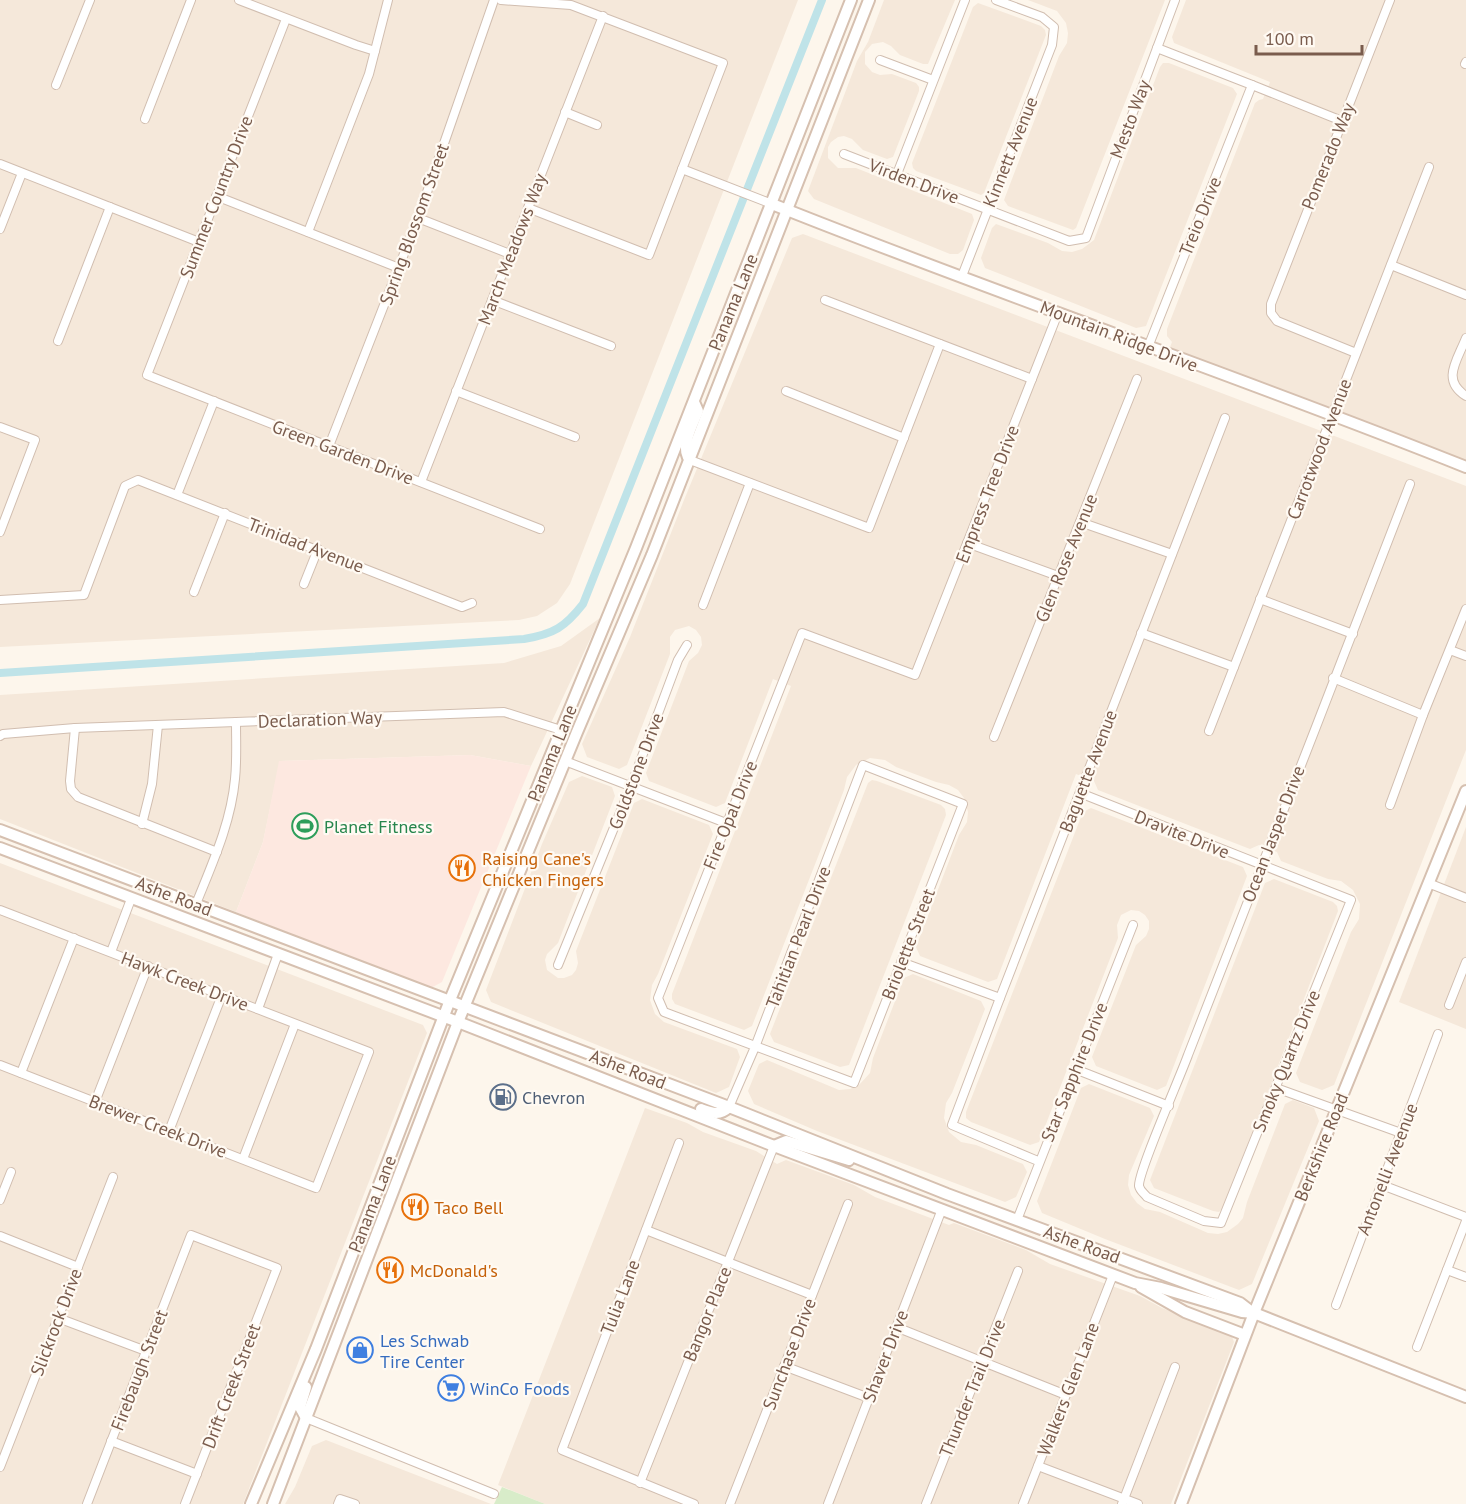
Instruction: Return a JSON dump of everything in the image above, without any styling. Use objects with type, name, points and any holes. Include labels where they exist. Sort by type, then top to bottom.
[{"type":"main road","name":"Panama Lane","points":[[251,1504],[316,1350],[450,1000],[694,402],[851,0]]},
{"type":"main road","name":"Panama Lane","points":[[273,1504],[458,1022],[652,555],[870,0]]},
{"type":"main road","name":"Mountain Ridge Drive","points":[[772,204],[1148,347],[1333,414],[1466,467]]},
{"type":"main road","points":[[690,460],[686,457],[685,449],[698,411],[694,402]]},
{"type":"main road","points":[[561,730],[565,760]]},
{"type":"main road","name":"Berkshire Road","points":[[1181,1504],[1245,1335],[1466,791]]},
{"type":"main road","name":"Ashe Road","points":[[0,830],[450,1000],[1017,1220],[1240,1303],[1254,1313],[1466,1397]]},
{"type":"main road","name":"Ashe Road","points":[[0,848],[1113,1275],[1242,1312],[1254,1313]]},
{"type":"main road","points":[[585,1071],[597,1069],[646,1086],[662,1082]]},
{"type":"main road","points":[[655,1098],[669,1097],[714,1113],[722,1113],[729,1107]]},
{"type":"main road","points":[[774,1146],[786,1141],[835,1157],[856,1162],[864,1161]]},
{"type":"main road","points":[[1135,1283],[1185,1312],[1245,1335]]},
{"type":"main road","points":[[306,1418],[300,1407],[316,1350]]},
{"type":"street","points":[[57,85],[90,0]]},
{"type":"street","points":[[145,119],[191,0]]},
{"type":"street","points":[[238,0],[375,51]]},
{"type":"street","points":[[308,232],[365,85],[388,0]]},
{"type":"street","name":"Spring Blossom Street","points":[[329,446],[418,218],[494,0]]},
{"type":"street","points":[[501,0],[571,5],[723,63],[649,255],[528,208]]},
{"type":"street","points":[[897,174],[965,0]]},
{"type":"street","name":"Kinnett Avenue","points":[[962,276],[1052,45],[1054,27],[1042,17],[996,0]]},
{"type":"street","name":"Mesto Way","points":[[1086,238],[1175,0]]},
{"type":"street","name":"Pomerado Way","points":[[1356,353],[1277,321],[1271,313],[1271,304],[1390,0]]},
{"type":"street","name":"March Meadows Way","points":[[421,482],[603,16]]},
{"type":"street","name":"Summer Country Drive","points":[[147,375],[286,19]]},
{"type":"street","points":[[1157,48],[1342,121]]},
{"type":"street","points":[[880,60],[933,80]]},
{"type":"street","name":"Treio Drive","points":[[1148,347],[1252,85]]},
{"type":"street","points":[[565,112],[597,124]]},
{"type":"street","name":"Virden Drive","points":[[844,154],[1069,241],[1086,238]]},
{"type":"street","points":[[0,164],[199,242]]},
{"type":"street","name":"Carrotwood Avenue","points":[[1209,731],[1429,167]]},
{"type":"street","points":[[682,169],[772,204]]},
{"type":"street","points":[[0,229],[22,173]]},
{"type":"street","points":[[216,196],[399,268]]},
{"type":"street","points":[[58,341],[110,207]]},
{"type":"street","points":[[418,218],[510,254]]},
{"type":"street","points":[[1390,265],[1466,295]]},
{"type":"street","points":[[492,300],[611,346]]},
{"type":"street","points":[[825,300],[1032,380]]},
{"type":"street","name":"Empress Tree Drive","points":[[802,633],[915,675],[1058,313]]},
{"type":"street","points":[[1466,338],[1451,378],[1455,387],[1466,396]]},
{"type":"street","points":[[690,460],[869,528],[940,344]]},
{"type":"street","name":"Green Garden Drive","points":[[147,375],[540,529]]},
{"type":"street","name":"Glen Rose Avenue","points":[[994,737],[1137,379]]},
{"type":"street","points":[[456,391],[575,437]]},
{"type":"street","points":[[786,391],[904,438]]},
{"type":"street","points":[[177,495],[214,401]]},
{"type":"street","name":"Baguette Avenue","points":[[1038,1161],[952,1125],[1226,418]]},
{"type":"street","points":[[0,427],[35,440],[0,532]]},
{"type":"street","name":"Trinidad Avenue","points":[[0,600],[84,595],[125,486],[138,480],[462,607],[472,603]]},
{"type":"street","points":[[703,605],[750,483]]},
{"type":"street","name":"Ocean Jasper Drive","points":[[1139,1184],[1142,1171],[1410,484]]},
{"type":"street","points":[[194,592],[225,513]]},
{"type":"street","points":[[1080,522],[1172,554]]},
{"type":"street","points":[[968,543],[1058,576]]},
{"type":"street","points":[[304,584],[318,549]]},
{"type":"street","points":[[1260,599],[1353,634]]},
{"type":"street","points":[[1390,805],[1422,715],[1466,609]]},
{"type":"street","name":"Fire Opal Drive","points":[[755,1047],[664,1012],[658,999],[802,633]]},
{"type":"street","points":[[1141,633],[1234,667]]},
{"type":"street","name":"Goldstone Drive","points":[[558,965],[631,786],[673,674],[687,645]]},
{"type":"street","points":[[1450,650],[1466,656]]},
{"type":"street","points":[[1333,678],[1422,715]]},
{"type":"street","name":"Declaration Way","points":[[0,736],[75,728],[504,712],[561,730]]},
{"type":"street","points":[[196,904],[217,852],[228,816],[235,779],[236,722]]},
{"type":"street","points":[[142,824],[152,784],[158,725]]},
{"type":"street","points":[[75,728],[70,781],[71,789],[78,797],[217,852]]},
{"type":"street","points":[[565,760],[726,823]]},
{"type":"street","name":"Briolette Street","points":[[755,1047],[854,1083],[963,804],[863,765]]},
{"type":"street","name":"Tahitian Pearl Drive","points":[[729,1107],[755,1047],[863,765]]},
{"type":"street","name":"Dravite Drive","points":[[1080,793],[1351,900]]},
{"type":"street","points":[[1428,883],[1466,898]]},
{"type":"street","points":[[111,952],[131,899]]},
{"type":"street","name":"Smoky Quartz Drive","points":[[1139,1184],[1147,1197],[1204,1221],[1221,1223],[1351,900]]},
{"type":"street","name":"Hawk Creek Drive","points":[[0,910],[369,1052],[316,1188]]},
{"type":"street","name":"Star Sapphire Drive","points":[[1017,1220],[1038,1161],[1133,925]]},
{"type":"street","points":[[21,1073],[74,938]]},
{"type":"street","points":[[258,1009],[278,954]]},
{"type":"street","points":[[901,962],[1000,998]]},
{"type":"street","points":[[1449,1005],[1466,962]]},
{"type":"street","points":[[95,1102],[148,966]]},
{"type":"street","points":[[169,1131],[222,995]]},
{"type":"street","points":[[243,1159],[295,1024]]},
{"type":"street","name":"Antonelli Aveenue","points":[[1336,1305],[1438,1034]]},
{"type":"street","name":"Brewer Creek Drive","points":[[0,1065],[316,1188]]},
{"type":"street","points":[[1075,1069],[1169,1106]]},
{"type":"street","points":[[1276,1088],[1401,1133]]},
{"type":"street","name":"Tulia Lane","points":[[640,1483],[562,1450],[679,1143]]},
{"type":"street","name":"Bangor Place","points":[[640,1483],[774,1146]]},
{"type":"street","points":[[0,1200],[11,1172]]},
{"type":"street","name":"Slickrock Drive","points":[[0,1467],[3,1451],[113,1176]]},
{"type":"street","points":[[1382,1185],[1466,1219],[1417,1347]]},
{"type":"street","name":"Sunchase Drive","points":[[730,1504],[848,1204]]},
{"type":"street","name":"Shaver Drive","points":[[828,1504],[942,1209]]},
{"type":"street","points":[[646,1230],[812,1295]]},
{"type":"street","name":"Firebaugh Street","points":[[87,1504],[191,1235],[277,1268]]},
{"type":"street","points":[[0,1236],[78,1267]]},
{"type":"street","name":"Drift Creek Street","points":[[185,1504],[277,1268]]},
{"type":"street","points":[[1447,1270],[1466,1276]]},
{"type":"street","name":"Thunder Trail Drive","points":[[926,1504],[1018,1271]]},
{"type":"street","name":"Walkers Glen Lane","points":[[1023,1504],[1113,1275]]},
{"type":"street","points":[[58,1318],[146,1351]]},
{"type":"street","points":[[896,1327],[1066,1395]]},
{"type":"street","points":[[784,1366],[869,1398]]},
{"type":"street","points":[[1123,1501],[1174,1367]]},
{"type":"street","points":[[306,1418],[494,1494]]},
{"type":"street","points":[[111,1441],[197,1474]]},
{"type":"street","points":[[1038,1466],[1123,1501],[1138,1504]]},
{"type":"street","points":[[640,1483],[694,1504]]},
{"type":"street","points":[[339,1501],[355,1504]]},
{"type":"shaded area","points":[[0,0],[798,0],[570,584],[557,603],[537,616],[519,620],[0,647]]},
{"type":"shaded area","points":[[884,0],[955,0],[928,64],[900,55],[883,42],[872,44],[865,52],[865,64],[872,72],[880,75],[892,74],[916,83],[919,87],[893,157],[887,159],[863,150],[852,139],[844,136],[831,142],[828,147],[828,158],[838,168],[856,168],[972,214],[974,220],[963,250],[958,254],[950,254],[814,199],[808,191],[857,61],[868,42]]},
{"type":"shaded area","points":[[1028,0],[1165,0],[1076,228],[1073,230],[1008,206],[1004,200],[1059,56],[1067,43],[1066,23],[1057,11]]},
{"type":"shaded area","points":[[1186,0],[1466,0],[1466,469],[1167,355],[1172,342],[1167,336],[1167,329],[1255,103],[1263,99],[1270,82],[1174,43],[1172,37]]},
{"type":"shaded area","points":[[978,3],[1041,26],[1046,35],[984,193],[981,195],[916,171],[912,163],[973,7]]},
{"type":"shaded area","points":[[1163,63],[1169,63],[1233,88],[1237,94],[1146,326],[1136,328],[985,268],[981,258],[992,228],[996,224],[1048,243],[1062,251],[1072,252],[1082,249],[1094,240]]},
{"type":"shaded area","points":[[803,234],[1466,486],[1466,750],[1334,1085],[1322,1090],[1300,1082],[1296,1073],[1351,932],[1359,919],[1360,904],[1353,890],[1341,881],[1328,879],[1281,861],[1277,852],[1259,845],[1250,849],[1098,790],[1094,781],[1076,774],[997,979],[988,982],[920,956],[916,947],[959,835],[967,822],[968,812],[964,798],[958,790],[949,785],[896,767],[885,760],[870,758],[856,765],[847,777],[844,790],[752,1026],[744,1030],[675,1004],[672,994],[791,686],[773,679],[725,803],[716,807],[649,781],[646,773],[689,661],[698,653],[702,645],[701,637],[689,626],[675,630],[670,637],[670,654],[627,765],[619,769],[587,757],[582,744],[630,637],[792,238]]},
{"type":"shaded area","points":[[600,618],[531,766],[470,755],[280,761],[263,842],[236,912],[0,819],[0,695],[504,663],[561,646]]},
{"type":"shaded area","points":[[470,755],[531,766],[442,982],[429,989],[236,912],[263,842],[279,761]]},
{"type":"shaded area","points":[[582,776],[612,787],[615,796],[558,943],[547,954],[545,960],[547,970],[558,978],[564,978],[572,975],[576,970],[578,963],[576,951],[634,803],[642,799],[709,825],[713,834],[652,985],[650,1000],[655,1014],[664,1022],[737,1049],[740,1057],[729,1087],[716,1093],[491,1002],[486,990],[542,844],[569,782]]},
{"type":"shaded area","points":[[872,780],[941,805],[946,815],[849,1065],[840,1067],[774,1042],[770,1034],[868,783]]},
{"type":"shaded area","points":[[1091,808],[1243,867],[1247,876],[1166,1086],[1157,1090],[1096,1066],[1092,1057],[1136,945],[1146,936],[1149,929],[1149,921],[1139,911],[1131,910],[1121,915],[1117,925],[1118,938],[1039,1142],[1030,1145],[971,1122],[966,1118],[966,1112],[1083,812]]},
{"type":"shaded area","points":[[1466,827],[1466,1029],[1399,1002]]},
{"type":"shaded area","points":[[0,863],[423,1025],[427,1033],[243,1504],[0,1504]]},
{"type":"shaded area","points":[[1274,879],[1333,902],[1338,911],[1223,1208],[1219,1212],[1213,1211],[1154,1188],[1150,1180],[1265,883]]},
{"type":"shaded area","points":[[913,974],[981,1001],[985,1009],[946,1103],[944,1118],[949,1132],[961,1142],[976,1145],[1023,1164],[1027,1172],[1016,1197],[1005,1202],[817,1131],[754,1104],[748,1091],[759,1064],[767,1060],[839,1090],[859,1085],[870,1073],[873,1058],[904,978]]},
{"type":"shaded area","points":[[1089,1084],[1150,1108],[1154,1116],[1129,1175],[1128,1185],[1137,1203],[1145,1209],[1160,1212],[1208,1233],[1227,1232],[1243,1218],[1285,1104],[1293,1100],[1314,1108],[1319,1121],[1252,1284],[1239,1290],[1042,1213],[1037,1201],[1081,1088]]},
{"type":"shaded area","points":[[645,1108],[756,1151],[777,1164],[786,1160],[854,1185],[875,1197],[949,1225],[954,1223],[1026,1250],[1050,1264],[1140,1296],[1162,1308],[1231,1334],[1234,1342],[1171,1504],[545,1504],[498,1485]]},
{"type":"shaded area","points":[[326,1440],[491,1504],[285,1504],[295,1487],[312,1446]]},
{"type":"green space","points":[[502,1487],[545,1504],[494,1504]]},
{"type":"waterway","points":[[0,673],[524,639],[543,635],[564,624],[583,604],[822,0]]},
{"type":"place","name":"Planet Fitness","points":[[305,826]]},
{"type":"place","name":"Raising Cane's Chicken Fingers","points":[[462,868]]},
{"type":"place","name":"Chevron","points":[[503,1097]]},
{"type":"place","name":"Taco Bell","points":[[415,1207]]},
{"type":"place","name":"McDonald's","points":[[390,1270]]},
{"type":"place","name":"Les Schwab Tire Center","points":[[360,1350]]},
{"type":"place","name":"WinCo Foods","points":[[451,1388]]}]
